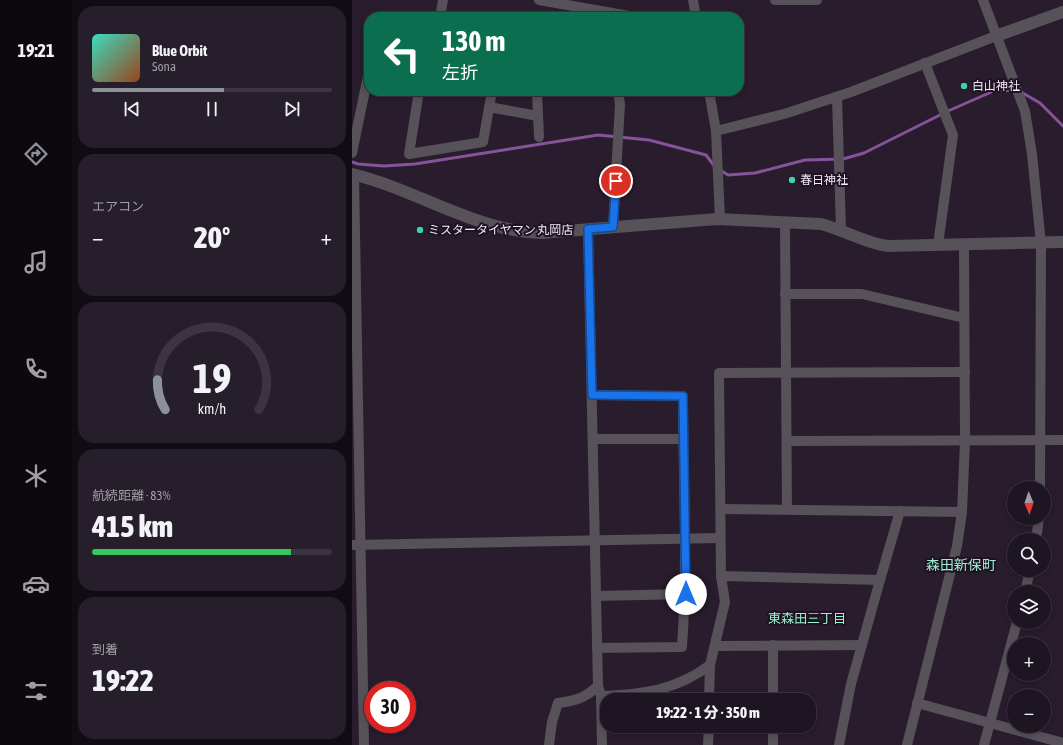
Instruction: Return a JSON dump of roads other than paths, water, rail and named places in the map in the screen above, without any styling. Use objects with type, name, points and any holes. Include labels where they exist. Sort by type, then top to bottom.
[{"type":"street","points":[[441,12],[443,0]]},
{"type":"street","points":[[538,0],[576,12]]},
{"type":"street","points":[[693,0],[695,12]]},
{"type":"street","points":[[775,0],[817,0]]},
{"type":"street","points":[[983,0],[1025,111],[1032,154],[1041,244],[1040,481]]},
{"type":"street","points":[[716,131],[784,114],[837,97],[1063,12]]},
{"type":"street","points":[[925,63],[953,135],[938,245]]},
{"type":"street","points":[[352,153],[364,95]]},
{"type":"street","points":[[418,96],[409,154],[483,142],[491,96]]},
{"type":"street","points":[[536,96],[539,137]]},
{"type":"street","points":[[613,227],[620,104],[619,96]]},
{"type":"street","points":[[710,96],[716,131],[720,219]]},
{"type":"street","points":[[837,97],[841,230]]},
{"type":"street","points":[[489,107],[538,116]]},
{"type":"street","points":[[364,745],[356,545],[353,174],[479,221],[505,229],[524,232],[541,233],[720,219],[821,224],[879,245],[1041,244],[1063,242]]},
{"type":"street","points":[[785,222],[788,510]]},
{"type":"street","points":[[588,229],[597,648],[598,686],[600,693]]},
{"type":"street","points":[[907,745],[957,546],[962,512],[965,441],[964,245]]},
{"type":"street","points":[[785,294],[862,294],[964,318]]},
{"type":"street","points":[[709,693],[710,665],[725,602],[721,576],[720,538],[719,373],[965,372]]},
{"type":"street","points":[[592,395],[683,396],[686,538],[686,594],[682,647],[597,648]]},
{"type":"street","points":[[593,439],[683,439]]},
{"type":"street","points":[[787,440],[1063,440]]},
{"type":"street","points":[[721,509],[962,512]]},
{"type":"street","points":[[839,745],[862,645],[900,511]]},
{"type":"street","points":[[356,545],[720,538]]},
{"type":"street","points":[[721,576],[880,580]]},
{"type":"street","points":[[596,596],[686,594]]},
{"type":"street","points":[[984,745],[1015,629]]},
{"type":"street","points":[[773,645],[773,693]]},
{"type":"street","points":[[715,646],[862,645]]},
{"type":"street","points":[[638,693],[659,690],[693,678],[710,665]]},
{"type":"street","points":[[549,745],[552,722],[558,703],[578,700],[589,694],[598,686]]},
{"type":"street","points":[[917,703],[1063,743]]},
{"type":"street","points":[[602,733],[602,745]]},
{"type":"street","points":[[708,745],[709,733]]},
{"type":"street","points":[[773,733],[773,745]]},
{"type":"waterway","points":[[720,170],[728,175],[755,173],[805,160],[843,159],[864,153],[948,111],[996,90],[1016,91]]},
{"type":"waterway","points":[[1021,92],[1040,103],[1063,126]]},
{"type":"waterway","points":[[352,162],[358,164],[384,166],[415,164],[598,135],[649,140],[706,155],[715,167]]},
{"type":"place","name":"白山神社","points":[[964,86]]},
{"type":"place","name":"春日神社","points":[[792,180]]},
{"type":"place","name":"ミスタータイヤマン 丸岡店","points":[[420,230]]},
{"type":"district","name":"森田新保町","points":[[961,565]]},
{"type":"district","name":"東森田三丁目","points":[[807,618]]}]
